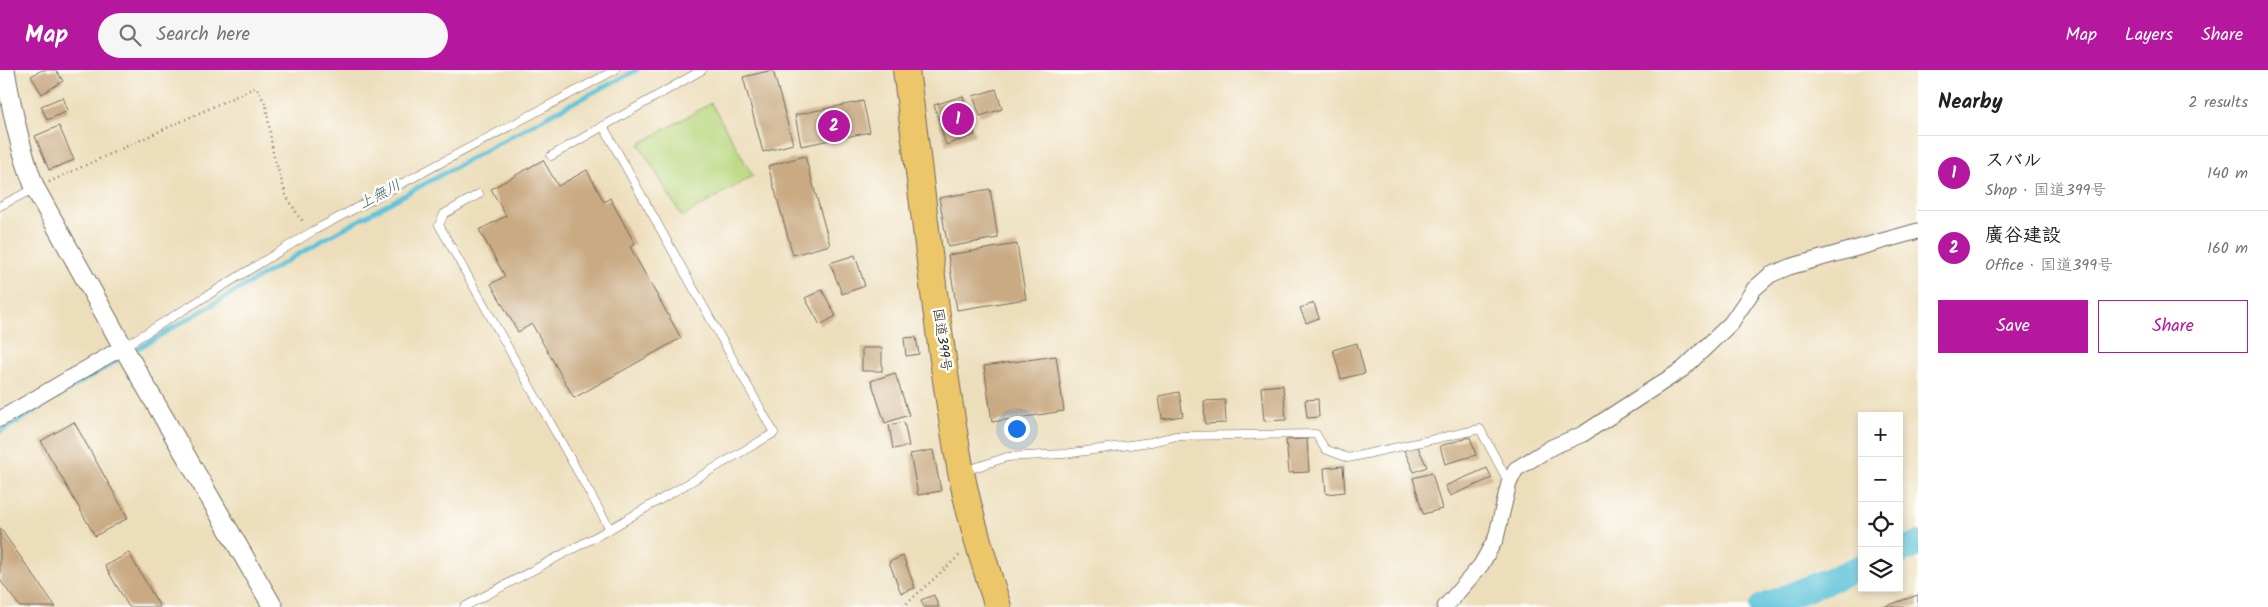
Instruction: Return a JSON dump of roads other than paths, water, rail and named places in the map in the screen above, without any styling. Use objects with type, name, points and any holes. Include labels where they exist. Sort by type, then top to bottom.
[{"type":"highway","name":"国道399号","points":[[906,70],[961,472],[977,540],[998,607]]},
{"type":"street","points":[[5,70],[13,120],[25,163],[36,188],[123,347],[270,606]]},
{"type":"street","points":[[1445,607],[1480,564],[1496,538],[1509,483],[1516,469],[1533,456],[1583,434],[1683,369],[1731,323],[1754,289],[1770,274],[1789,267],[1918,232]]},
{"type":"street","points":[[0,419],[123,347]]},
{"type":"lane","points":[[123,347],[313,231],[615,70]]},
{"type":"lane","points":[[551,156],[702,70]]},
{"type":"lane","points":[[464,607],[610,529],[774,433],[603,126]]},
{"type":"lane","points":[[0,206],[36,188]]},
{"type":"lane","points":[[479,194],[444,214],[439,225],[610,529]]},
{"type":"lane","points":[[961,472],[1007,458],[1064,454],[1151,442],[1176,436],[1316,434],[1325,450],[1348,458],[1480,429],[1509,483]]},
{"type":"waterway","name":"上無川","points":[[139,348],[321,241],[557,111],[637,70]]},
{"type":"waterway","name":"上無川","points":[[0,432],[116,361]]},
{"type":"waterway","points":[[1903,550],[1918,544]]},
{"type":"waterway","points":[[1762,607],[1858,569]]},
{"type":"place","name":"スバル","points":[[958,119]]},
{"type":"place","name":"廣谷建設","points":[[834,126]]}]
